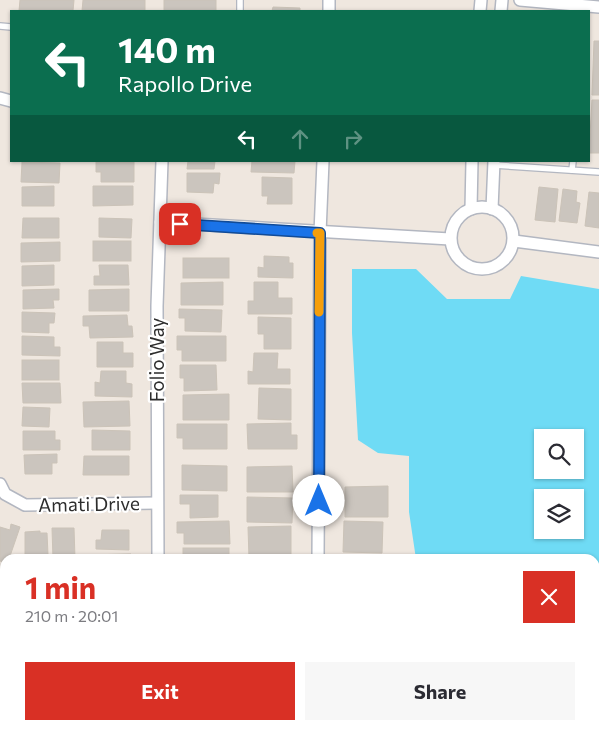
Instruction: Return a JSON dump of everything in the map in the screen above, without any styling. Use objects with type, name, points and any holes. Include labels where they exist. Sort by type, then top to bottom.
[{"type":"street","points":[[520,0],[599,6]]},
{"type":"street","name":"Folio Way","points":[[158,554],[157,306],[162,162]]},
{"type":"street","points":[[318,554],[320,233],[323,162]]},
{"type":"street","points":[[471,209],[472,162]]},
{"type":"street","points":[[492,208],[494,163]]},
{"type":"street","points":[[492,208],[504,216],[512,227],[514,241],[510,254],[501,264],[488,270],[474,269],[462,263],[453,252],[450,239],[453,226],[460,216],[471,209],[492,208]]},
{"type":"street","points":[[160,222],[320,233],[450,239]]},
{"type":"street","points":[[514,241],[599,252]]},
{"type":"street","name":"Amati Drive","points":[[0,484],[5,494],[25,505],[157,503]]},
{"type":"lane","points":[[572,170],[573,162]]},
{"type":"lane","points":[[494,163],[599,172]]},
{"type":"water","points":[[352,269],[416,269],[447,299],[510,299],[521,276],[599,289],[599,554],[415,554],[409,512],[409,456],[378,453],[358,440],[352,333]]},
{"type":"building","points":[[20,0],[74,0],[73,10],[19,10]]},
{"type":"building","points":[[83,0],[145,0],[145,10],[82,10]]},
{"type":"building","points":[[164,0],[216,0],[216,10],[164,10]]},
{"type":"building","points":[[273,7],[300,8],[300,10],[272,10]]},
{"type":"building","points":[[594,41],[599,41],[599,95],[592,95]]},
{"type":"building","points":[[592,100],[599,100],[599,153],[590,153]]},
{"type":"building","points":[[22,162],[60,163],[59,183],[21,182]]},
{"type":"building","points":[[96,162],[134,162],[134,182],[101,182],[101,172],[96,172]]},
{"type":"building","points":[[188,162],[215,162],[214,169],[187,169]]},
{"type":"building","points":[[252,162],[295,162],[294,173],[251,172]]},
{"type":"building","points":[[187,173],[220,173],[219,184],[214,183],[213,193],[187,192]]},
{"type":"building","points":[[262,177],[292,178],[292,204],[267,204],[268,196],[262,196]]},
{"type":"building","points":[[54,186],[54,206],[22,206],[22,187]]},
{"type":"building","points":[[93,186],[133,186],[133,205],[93,206]]},
{"type":"building","points":[[539,187],[558,189],[555,222],[535,220]]},
{"type":"building","points":[[563,189],[577,191],[576,202],[580,203],[577,223],[559,221]]},
{"type":"building","points":[[589,192],[599,193],[599,228],[585,226]]},
{"type":"building","points":[[23,218],[59,218],[59,238],[22,238]]},
{"type":"building","points":[[99,218],[132,219],[131,238],[99,237]]},
{"type":"building","points":[[93,241],[131,241],[131,261],[93,261]]},
{"type":"building","points":[[60,242],[60,261],[21,262],[21,243]]},
{"type":"building","points":[[264,256],[289,257],[289,263],[293,263],[293,278],[258,277],[258,267],[264,268]]},
{"type":"building","points":[[183,258],[229,258],[229,278],[183,278]]},
{"type":"building","points":[[54,265],[54,285],[22,286],[22,266]]},
{"type":"building","points":[[99,265],[128,265],[129,285],[94,285],[94,276],[100,276]]},
{"type":"building","points":[[223,282],[223,305],[181,305],[181,283]]},
{"type":"building","points":[[254,282],[278,282],[278,298],[292,298],[292,314],[248,314],[248,301],[254,301]]},
{"type":"building","points":[[59,289],[59,300],[53,300],[54,308],[23,309],[23,290]]},
{"type":"building","points":[[129,289],[129,311],[89,311],[89,290]]},
{"type":"building","points":[[179,309],[222,310],[221,332],[185,331],[185,318],[179,318]]},
{"type":"building","points":[[22,312],[55,313],[54,323],[49,323],[49,333],[22,332]]},
{"type":"building","points":[[127,315],[128,326],[132,326],[133,337],[90,338],[89,326],[83,326],[83,316]]},
{"type":"building","points":[[258,317],[291,318],[291,349],[264,349],[264,334],[258,334]]},
{"type":"building","points":[[22,336],[54,337],[54,347],[60,347],[60,356],[22,355]]},
{"type":"building","points":[[177,336],[226,336],[226,361],[182,361],[182,350],[177,350]]},
{"type":"building","points":[[97,342],[123,342],[123,353],[133,353],[133,367],[97,367]]},
{"type":"building","points":[[254,353],[278,353],[277,369],[290,369],[290,384],[248,384],[248,371],[253,372]]},
{"type":"building","points":[[22,360],[59,360],[59,380],[22,380]]},
{"type":"building","points":[[180,365],[216,365],[217,390],[184,391],[184,378],[180,378]]},
{"type":"building","points":[[101,371],[126,371],[126,383],[132,384],[132,397],[95,396],[95,382],[100,383]]},
{"type":"building","points":[[22,383],[60,383],[61,403],[23,403]]},
{"type":"building","points":[[259,388],[291,389],[291,420],[258,419]]},
{"type":"building","points":[[229,394],[229,420],[183,420],[183,395]]},
{"type":"building","points":[[129,401],[130,426],[84,427],[83,402]]},
{"type":"building","points":[[23,407],[50,408],[49,427],[22,426]]},
{"type":"building","points":[[291,423],[291,435],[297,435],[297,449],[248,449],[247,424]]},
{"type":"building","points":[[177,424],[227,424],[227,449],[183,449],[183,438],[177,438]]},
{"type":"building","points":[[92,430],[130,431],[130,450],[92,450]]},
{"type":"building","points":[[23,431],[55,431],[55,440],[60,440],[60,450],[23,450]]},
{"type":"building","points":[[57,454],[57,463],[52,463],[52,474],[25,474],[24,455]]},
{"type":"building","points":[[84,456],[129,456],[129,475],[83,475]]},
{"type":"building","points":[[182,465],[227,466],[227,491],[182,490]]},
{"type":"building","points":[[292,466],[293,492],[247,492],[247,467]]},
{"type":"building","points":[[388,486],[388,517],[345,517],[345,487]]},
{"type":"building","points":[[180,495],[218,495],[218,517],[190,518],[190,504],[180,504]]},
{"type":"building","points":[[247,497],[293,498],[292,523],[247,522]]},
{"type":"building","points":[[229,521],[230,544],[184,544],[184,533],[177,533],[177,522]]},
{"type":"building","points":[[344,521],[383,522],[382,553],[343,552]]},
{"type":"building","points":[[11,524],[20,527],[11,554],[0,554],[0,527],[10,530]]},
{"type":"building","points":[[291,526],[291,554],[249,554],[248,527]]},
{"type":"building","points":[[52,528],[74,528],[75,554],[53,554]]},
{"type":"building","points":[[102,530],[129,530],[129,550],[96,549],[96,540],[101,540]]},
{"type":"building","points":[[40,531],[40,533],[47,533],[48,554],[25,554],[25,532]]},
{"type":"building","points":[[183,548],[229,548],[229,554],[183,554]]},
{"type":"slow traffic","points":[[317,233],[320,233],[319,312]]},
{"type":"route","points":[[180,224],[320,233],[319,501]]}]
